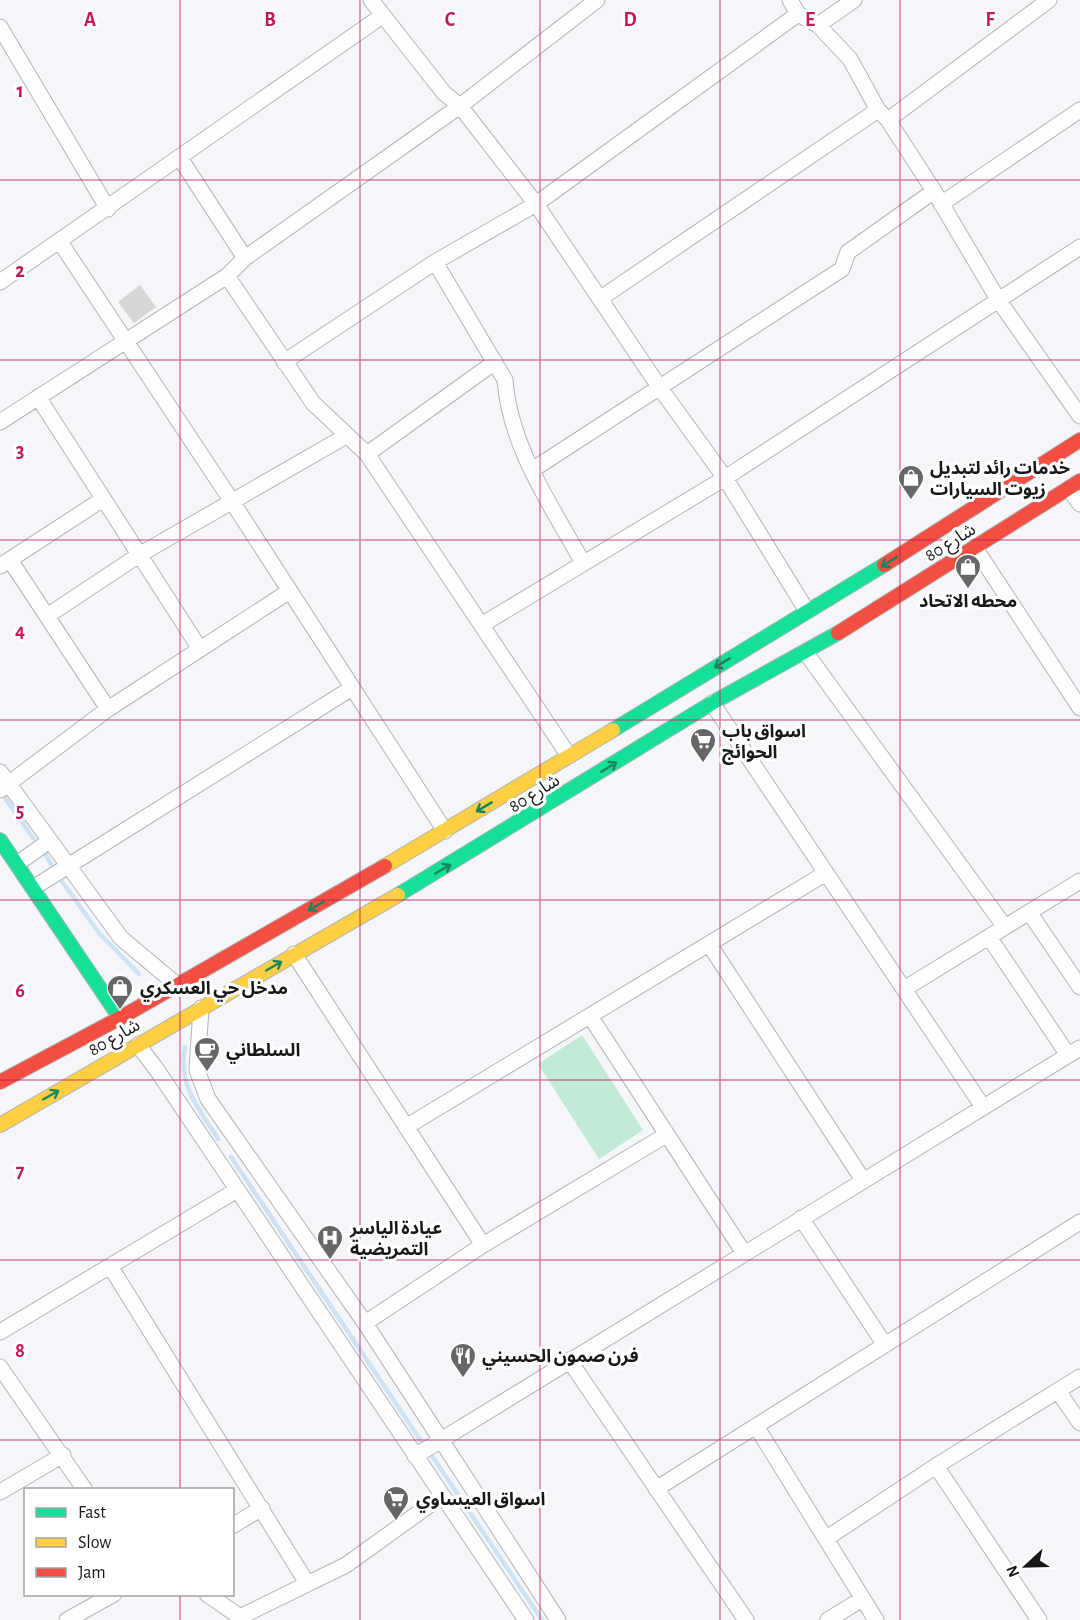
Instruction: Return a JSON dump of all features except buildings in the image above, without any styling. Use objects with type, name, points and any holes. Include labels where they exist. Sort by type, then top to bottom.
[{"type":"main road","name":"شارع 80","points":[[2,1077],[120,1018],[445,831],[807,611],[823,604],[1080,440]]},
{"type":"main road","name":"شارع 80","points":[[0,1125],[462,858],[712,704],[806,654],[1075,485]]},
{"type":"main road","points":[[0,840],[120,1018]]},
{"type":"street","points":[[370,0],[444,93],[460,106],[536,204],[660,388],[725,478],[807,611]]},
{"type":"street","points":[[0,422],[227,276],[245,258],[460,106],[597,0]]},
{"type":"street","points":[[818,25],[854,0]]},
{"type":"street","points":[[601,298],[883,115],[1049,0]]},
{"type":"street","points":[[284,362],[435,262],[536,204],[794,7],[818,25],[850,59],[883,115],[938,197],[999,300],[1080,416]]},
{"type":"street","points":[[0,281],[108,209],[382,16]]},
{"type":"street","points":[[0,27],[108,209]]},
{"type":"street","points":[[532,470],[842,269],[848,252],[1080,110]]},
{"type":"street","points":[[180,158],[245,258]]},
{"type":"street","points":[[60,242],[233,502],[288,592],[445,831]]},
{"type":"street","points":[[483,624],[725,478],[1080,247]]},
{"type":"street","points":[[435,262],[505,380],[506,401],[519,442],[583,563]]},
{"type":"street","points":[[227,276],[314,403],[367,454],[483,624],[569,756]]},
{"type":"street","points":[[367,454],[495,362]]},
{"type":"street","points":[[38,397],[200,649]]},
{"type":"street","points":[[47,616],[139,555],[346,436]]},
{"type":"street","points":[[1075,485],[1080,504]]},
{"type":"street","points":[[103,499],[5,563],[47,616],[108,709]]},
{"type":"street","points":[[975,548],[1080,708]]},
{"type":"street","points":[[177,985],[121,938],[3,782],[108,709],[288,592]]},
{"type":"street","points":[[806,654],[1005,927]]},
{"type":"street","points":[[33,888],[352,688]]},
{"type":"street","points":[[712,704],[983,1107]]},
{"type":"street","points":[[16,864],[49,841]]},
{"type":"street","points":[[406,1127],[826,873]]},
{"type":"street","points":[[904,989],[1080,881]]},
{"type":"street","points":[[1029,912],[1080,987]]},
{"type":"street","points":[[415,1456],[1074,1052],[989,937]]},
{"type":"street","points":[[709,944],[863,1180]]},
{"type":"street","points":[[294,954],[483,1245]]},
{"type":"street","points":[[201,1008],[197,1070],[208,1099],[365,1323],[558,1620]]},
{"type":"street","points":[[590,1016],[744,1253]]},
{"type":"street","points":[[138,1045],[526,1620]]},
{"type":"street","points":[[365,1323],[483,1245],[666,1135]]},
{"type":"street","points":[[214,1155],[237,1139]]},
{"type":"street","points":[[0,1332],[237,1190]]},
{"type":"street","points":[[801,1218],[885,1345]]},
{"type":"street","points":[[656,1488],[1080,1222]]},
{"type":"street","points":[[111,1266],[307,1583]]},
{"type":"street","points":[[569,1360],[746,1620]]},
{"type":"street","points":[[0,1367],[84,1488]]},
{"type":"street","points":[[827,1538],[936,1466],[1080,1377]]},
{"type":"street","points":[[1058,1391],[1080,1423]]},
{"type":"street","points":[[756,1426],[876,1620]]},
{"type":"street","points":[[0,1492],[63,1455]]},
{"type":"street","points":[[936,1466],[1039,1620]]},
{"type":"street","points":[[210,1596],[238,1618],[346,1565],[442,1496]]},
{"type":"street","points":[[234,1525],[262,1508]]},
{"type":"street","points":[[69,1620],[111,1596]]},
{"type":"street","points":[[828,1620],[862,1599]]},
{"type":"green space","points":[[582,1035],[643,1130],[599,1159],[538,1064]]},
{"type":"waterway","points":[[5,798],[33,838]]},
{"type":"waterway","points":[[45,854],[51,864]]},
{"type":"waterway","points":[[61,880],[99,933],[139,974]]},
{"type":"waterway","points":[[185,1047],[184,1073],[187,1085],[191,1096],[218,1139]]},
{"type":"waterway","points":[[231,1157],[421,1441]]},
{"type":"waterway","points":[[432,1456],[542,1620]]},
{"type":"traffic: fast","points":[[613,730],[884,565]]},
{"type":"traffic: fast","points":[[398,895],[712,703],[838,633]]},
{"type":"traffic: fast","points":[[0,840],[120,1018]]},
{"type":"traffic: slow","points":[[385,866],[613,730]]},
{"type":"traffic: slow","points":[[0,1125],[398,895]]},
{"type":"traffic: jam","points":[[884,565],[1080,440]]},
{"type":"traffic: jam","points":[[838,633],[1080,481]]},
{"type":"traffic: jam","points":[[0,1082],[120,1018],[385,866]]},
{"type":"place","name":"خدمات رائد لتبديل زيوت السيارات","points":[[911,501]]},
{"type":"place","name":"محطه الاتحاد","points":[[968,590]]},
{"type":"place","name":"اسواق باب الحوائج","points":[[703,764]]},
{"type":"place","name":"مدخل حي العسكري","points":[[120,1011]]},
{"type":"place","name":"السلطاني","points":[[207,1073]]},
{"type":"place","name":"عيادة الياسر التمريضية","points":[[330,1261]]},
{"type":"place","name":"فرن صمون الحسيني","points":[[463,1379]]},
{"type":"place","name":"اسواق العيساوي","points":[[396,1522]]}]
